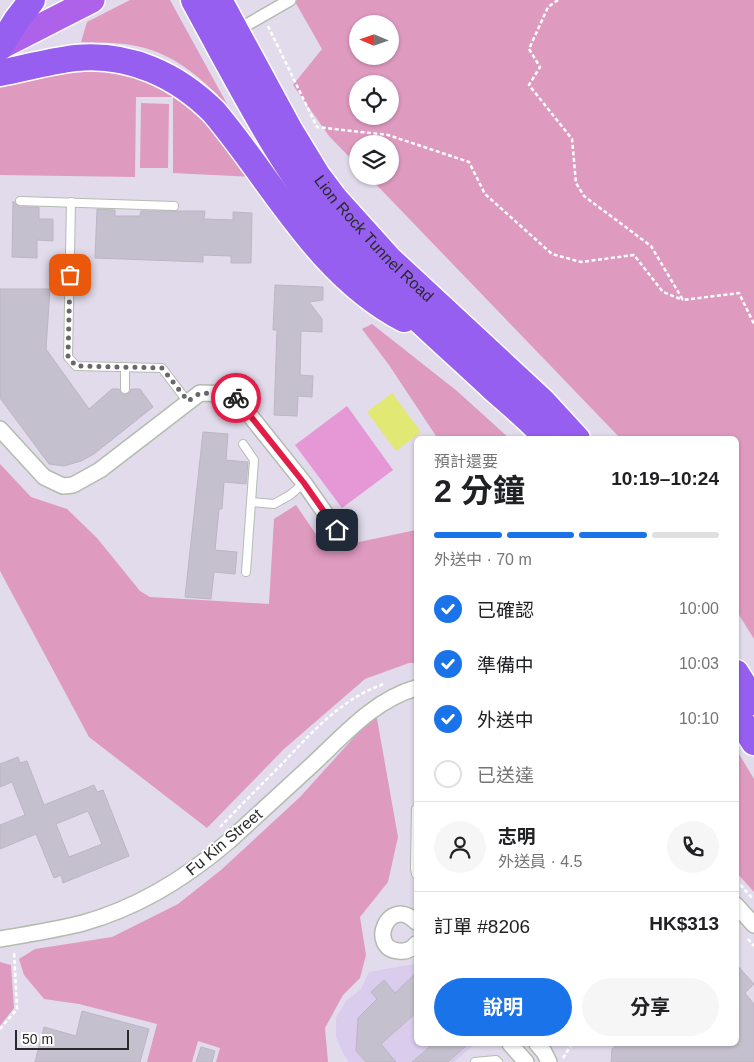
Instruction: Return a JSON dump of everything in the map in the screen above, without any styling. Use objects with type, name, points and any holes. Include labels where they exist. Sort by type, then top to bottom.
[{"type":"highway","points":[[0,47],[32,0]]},
{"type":"highway","name":"Lion Rock Tunnel Road","points":[[194,0],[256,114],[313,204],[361,262],[402,304],[545,436]]},
{"type":"highway","name":"Lion Rock Tunnel Road","points":[[219,0],[289,129],[317,176],[335,199],[394,264],[543,402],[575,436]]},
{"type":"highway","points":[[0,73],[62,60],[94,57],[125,61],[172,78],[196,95],[214,112],[309,238],[333,266],[374,301],[436,335]]},
{"type":"highway","points":[[739,678],[754,702]]},
{"type":"highway","points":[[739,718],[754,742]]},
{"type":"main road","points":[[0,47],[92,0]]},
{"type":"street","points":[[236,31],[290,0]]},
{"type":"street","points":[[0,429],[44,477],[63,486],[73,485],[100,470],[194,397],[230,394],[236,398],[304,483],[337,530],[348,523]]},
{"type":"street","name":"Fu Kin Street","points":[[0,939],[84,923],[135,904],[176,882],[229,841],[369,712],[389,699],[414,689]]},
{"type":"street","points":[[739,908],[754,926]]},
{"type":"street","points":[[414,917],[400,914],[388,919],[385,924],[383,937],[390,948],[395,951],[408,951],[414,946]]},
{"type":"street","points":[[512,1046],[528,1062]]},
{"type":"street","points":[[528,1062],[529,1052],[546,1050]]},
{"type":"lane","points":[[20,201],[174,206]]},
{"type":"lane","points":[[71,202],[68,357],[76,366],[162,368],[194,397]]},
{"type":"lane","points":[[125,367],[125,389]]},
{"type":"lane","points":[[243,444],[254,460],[246,572]]},
{"type":"lane","points":[[251,502],[274,504],[290,495],[304,483]]},
{"type":"lane","points":[[475,1062],[496,1060],[498,1062]]},
{"type":"path","points":[[558,0],[548,7],[529,49],[540,67],[529,86],[572,139],[576,183],[584,196],[650,246],[684,300]]},
{"type":"path","points":[[263,17],[317,127],[388,134],[469,162],[485,194],[552,254],[581,262],[634,255],[663,292],[684,300],[740,293],[754,324]]},
{"type":"path","points":[[220,827],[315,730],[345,704],[389,682]]},
{"type":"path","points":[[739,883],[754,900]]},
{"type":"path","points":[[0,1029],[17,1009],[14,950]]},
{"type":"path","points":[[546,1050],[563,1046]]},
{"type":"shaded area","points":[[130,0],[170,0],[227,104],[195,74],[159,53],[146,48],[125,44],[81,42],[87,22]]},
{"type":"shaded area","points":[[294,0],[754,0],[754,639],[739,615],[739,436],[618,436],[377,185],[399,185],[399,135],[349,135],[349,157],[329,136],[293,85],[322,49]]},
{"type":"shaded area","points":[[111,71],[148,76],[189,99],[254,177],[173,173],[173,97],[136,97],[135,177],[0,175],[0,85],[56,73]]},
{"type":"shaded area","points":[[141,103],[169,104],[168,168],[140,168]]},
{"type":"shaded area","points":[[372,324],[457,391],[507,436],[436,436],[389,365],[362,329]]},
{"type":"shaded area","points":[[392,393],[421,432],[396,451],[367,412]]},
{"type":"shaded area","points":[[347,406],[393,470],[342,508],[295,445]]},
{"type":"shaded area","points":[[0,464],[31,497],[67,509],[97,538],[140,591],[150,597],[269,604],[274,519],[296,505],[326,549],[414,530],[414,663],[409,663],[365,679],[284,749],[207,828],[89,737],[0,571]]},
{"type":"shaded area","points":[[376,713],[398,837],[388,882],[360,917],[366,955],[360,978],[343,995],[325,1028],[328,1062],[216,1062],[220,1048],[198,1041],[192,1062],[147,1062],[157,1024],[79,1004],[44,999],[24,975],[19,959],[35,949],[112,937],[178,904],[221,870],[300,797]]},
{"type":"shaded area","points":[[739,754],[754,779],[754,892],[739,875]]},
{"type":"shaded area","points":[[0,962],[11,965],[14,1008],[0,1026]]},
{"type":"shaded area","points":[[414,964],[414,1046],[473,1046],[454,1062],[349,1062],[336,1036],[336,1018],[346,1001],[361,989],[369,972]]},
{"type":"building","points":[[13,201],[19,207],[39,207],[39,219],[53,219],[53,241],[37,240],[37,258],[12,257]]},
{"type":"building","points":[[97,209],[115,210],[115,216],[140,216],[141,211],[205,211],[204,219],[233,220],[233,212],[252,213],[251,263],[231,263],[231,256],[203,255],[203,262],[95,258]]},
{"type":"building","points":[[275,285],[323,287],[323,300],[309,302],[322,319],[322,332],[301,331],[300,375],[313,376],[312,397],[298,396],[297,416],[274,415],[277,330],[273,330]]},
{"type":"building","points":[[0,289],[50,289],[46,349],[89,409],[112,389],[119,389],[125,395],[131,389],[140,389],[153,407],[94,454],[81,461],[64,466],[49,464],[0,398]]},
{"type":"building","points":[[203,432],[228,434],[226,460],[248,462],[246,484],[224,482],[222,509],[219,509],[215,550],[237,552],[235,574],[214,572],[211,599],[185,597]]},
{"type":"building","points":[[18,757],[20,763],[27,761],[44,805],[94,785],[97,792],[103,790],[129,856],[63,883],[61,875],[54,878],[36,834],[0,849],[0,825],[25,815],[12,782],[0,787],[0,764]],"holes":[[[88,811],[102,844],[69,857],[56,824]]]},
{"type":"building","points":[[739,967],[754,984],[745,993],[754,1004],[754,1062],[611,1062],[612,1049],[616,1046],[739,1046]]},
{"type":"building","points":[[414,975],[414,1015],[381,1044],[396,1062],[366,1062],[356,1051],[358,1018],[377,999],[371,992],[384,980],[395,993]]},
{"type":"building","points":[[82,1011],[149,1029],[140,1062],[35,1062],[44,1027],[76,1036]]},
{"type":"building","points":[[431,1046],[466,1046],[448,1062],[412,1062]]},
{"type":"building","points":[[201,1047],[215,1051],[212,1062],[196,1062]]},
{"type":"way so far","points":[[70,275],[68,357],[76,366],[162,368],[188,401],[200,393],[230,394],[236,398]]},
{"type":"route","points":[[236,398],[304,483],[337,530]]}]
